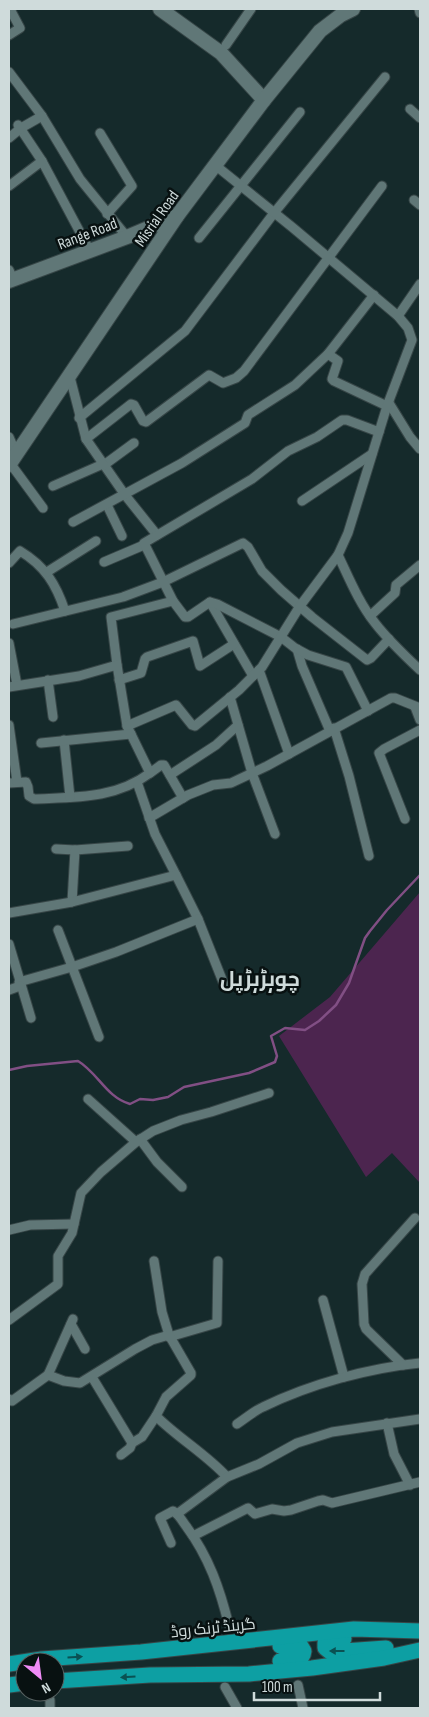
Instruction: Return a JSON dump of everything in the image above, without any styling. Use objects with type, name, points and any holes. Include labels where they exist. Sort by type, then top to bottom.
[{"type":"highway","name":"گرینڈ ٹرنک روڈ","points":[[9,1664],[42,1659],[141,1652],[354,1630],[420,1636]]},
{"type":"highway","points":[[420,1636],[330,1652],[325,1646],[331,1640],[420,1636]]},
{"type":"highway","points":[[141,1652],[298,1645],[303,1647],[304,1651],[304,1655],[300,1659],[150,1676]]},
{"type":"highway","points":[[65,1680],[249,1674],[384,1658],[420,1650]]},
{"type":"main road","points":[[160,9],[221,53],[264,100]]},
{"type":"main road","name":"Misrial Road","points":[[12,461],[177,216],[264,100],[320,31],[341,15],[353,9]]},
{"type":"main road","name":"Range Road","points":[[10,277],[127,237],[177,216]]},
{"type":"street","points":[[9,35],[20,28],[10,9]]},
{"type":"street","points":[[226,45],[251,9]]},
{"type":"street","points":[[419,9],[420,13]]},
{"type":"street","points":[[9,72],[42,116],[80,179],[127,237]]},
{"type":"street","points":[[79,418],[185,331],[274,213],[385,78]]},
{"type":"street","points":[[410,108],[420,118]]},
{"type":"street","points":[[200,238],[300,112]]},
{"type":"street","points":[[9,138],[20,126],[42,116]]},
{"type":"street","points":[[20,126],[90,250]]},
{"type":"street","points":[[100,133],[132,186],[107,214]]},
{"type":"street","points":[[9,186],[42,162]]},
{"type":"street","points":[[41,743],[129,730],[176,705],[192,726],[195,726],[256,673],[300,606],[338,555],[348,533],[388,404],[412,340],[408,328],[398,316],[215,165]]},
{"type":"street","points":[[86,439],[131,404],[134,405],[143,421],[146,422],[209,374],[224,383],[236,378],[244,371],[382,186]]},
{"type":"street","points":[[398,316],[420,284]]},
{"type":"street","points":[[73,522],[182,463],[245,423],[248,415],[295,385],[328,354],[374,295]]},
{"type":"street","points":[[328,354],[338,361],[332,379],[388,404],[420,449]]},
{"type":"street","points":[[70,377],[79,418],[86,439],[125,495],[157,535]]},
{"type":"street","points":[[104,562],[144,545],[145,541],[252,479],[288,451],[317,437],[342,420],[347,420],[379,432]]},
{"type":"street","points":[[9,436],[12,461],[42,508]]},
{"type":"street","points":[[53,486],[103,464],[134,443]]},
{"type":"street","points":[[302,501],[372,454]]},
{"type":"street","points":[[107,505],[122,536]]},
{"type":"street","points":[[47,572],[96,541]]},
{"type":"street","points":[[12,624],[106,602],[163,582],[243,544],[248,547],[262,571],[312,617],[367,660],[389,640]]},
{"type":"street","points":[[144,545],[173,601],[185,617],[188,617],[210,602]]},
{"type":"street","points":[[9,563],[20,551],[47,572],[59,592],[65,611]]},
{"type":"street","points":[[338,555],[358,597],[370,616],[389,640],[420,670]]},
{"type":"street","points":[[370,616],[395,593],[396,585],[420,565]]},
{"type":"street","points":[[150,773],[129,730],[119,680],[111,617],[173,601]]},
{"type":"street","points":[[210,602],[281,637],[308,655],[346,667],[368,711]]},
{"type":"street","points":[[210,602],[234,644],[256,673],[289,754]]},
{"type":"street","points":[[119,680],[141,673],[147,657],[193,641],[200,666],[234,644]]},
{"type":"street","points":[[9,643],[13,686],[78,676],[117,665]]},
{"type":"street","points":[[297,649],[302,666],[332,730],[349,776],[369,856]]},
{"type":"street","points":[[48,680],[54,717]]},
{"type":"street","points":[[230,697],[252,773],[275,834]]},
{"type":"street","points":[[149,818],[182,798],[213,786],[231,783],[252,773],[391,698],[418,708],[420,720]]},
{"type":"street","points":[[9,725],[13,782],[26,782],[31,799],[99,795],[113,792],[137,782],[161,765],[164,765],[182,798]]},
{"type":"street","points":[[170,775],[216,744],[238,725]]},
{"type":"street","points":[[405,819],[379,753],[420,730]]},
{"type":"street","points":[[64,740],[70,797]]},
{"type":"street","points":[[137,782],[149,818],[198,918],[225,986]]},
{"type":"street","points":[[56,849],[75,850],[128,846]]},
{"type":"street","points":[[72,902],[75,850]]},
{"type":"street","points":[[9,914],[72,902],[176,875]]},
{"type":"street","points":[[9,990],[19,984],[116,952],[198,918]]},
{"type":"street","points":[[58,930],[99,1038]]},
{"type":"street","points":[[9,944],[19,984],[31,1018]]},
{"type":"street","points":[[9,1320],[58,1284],[58,1256],[72,1233],[81,1193],[101,1172],[138,1140],[153,1132],[181,1120],[269,1093]]},
{"type":"street","points":[[88,1099],[138,1140],[182,1187]]},
{"type":"street","points":[[403,1364],[366,1329],[364,1324],[362,1284],[366,1274],[415,1218]]},
{"type":"street","points":[[9,1230],[30,1225],[74,1224]]},
{"type":"street","points":[[121,1455],[142,1437],[166,1397],[191,1375],[169,1336],[162,1312],[154,1260]]},
{"type":"street","points":[[48,1375],[64,1381],[80,1383],[135,1348],[152,1340],[217,1323],[218,1261]]},
{"type":"street","points":[[323,1300],[344,1377]]},
{"type":"street","points":[[9,1399],[12,1400],[48,1375],[72,1322],[85,1348]]},
{"type":"street","points":[[237,1424],[262,1407],[344,1377],[403,1364],[420,1363]]},
{"type":"street","points":[[92,1377],[132,1444]]},
{"type":"street","points":[[156,1416],[186,1443],[212,1461],[227,1477]]},
{"type":"street","points":[[177,1514],[227,1477],[259,1464],[305,1440],[332,1432],[420,1419]]},
{"type":"street","points":[[387,1423],[394,1454],[410,1485]]},
{"type":"street","points":[[193,1536],[248,1508],[255,1514],[272,1510],[284,1511],[323,1500],[332,1503],[420,1482]]},
{"type":"street","points":[[171,1543],[160,1518],[173,1511],[193,1536],[218,1583],[229,1626]]},
{"type":"street","points":[[298,1684],[303,1708]]},
{"type":"street","points":[[225,1686],[237,1708]]},
{"type":"shaded area","points":[[420,892],[420,1183],[392,1153],[366,1177],[279,1036],[330,997]]},
{"type":"waterway","points":[[9,1070],[27,1066],[78,1061],[115,1096],[130,1104],[140,1099],[153,1100],[168,1097],[184,1087],[249,1073],[275,1062],[277,1056],[271,1036],[285,1028],[305,1030],[319,1021],[336,1005],[349,983],[365,938],[387,910],[420,875]]},
{"type":"district","name":"چوہڑہڑپل","points":[[260,979]]}]
